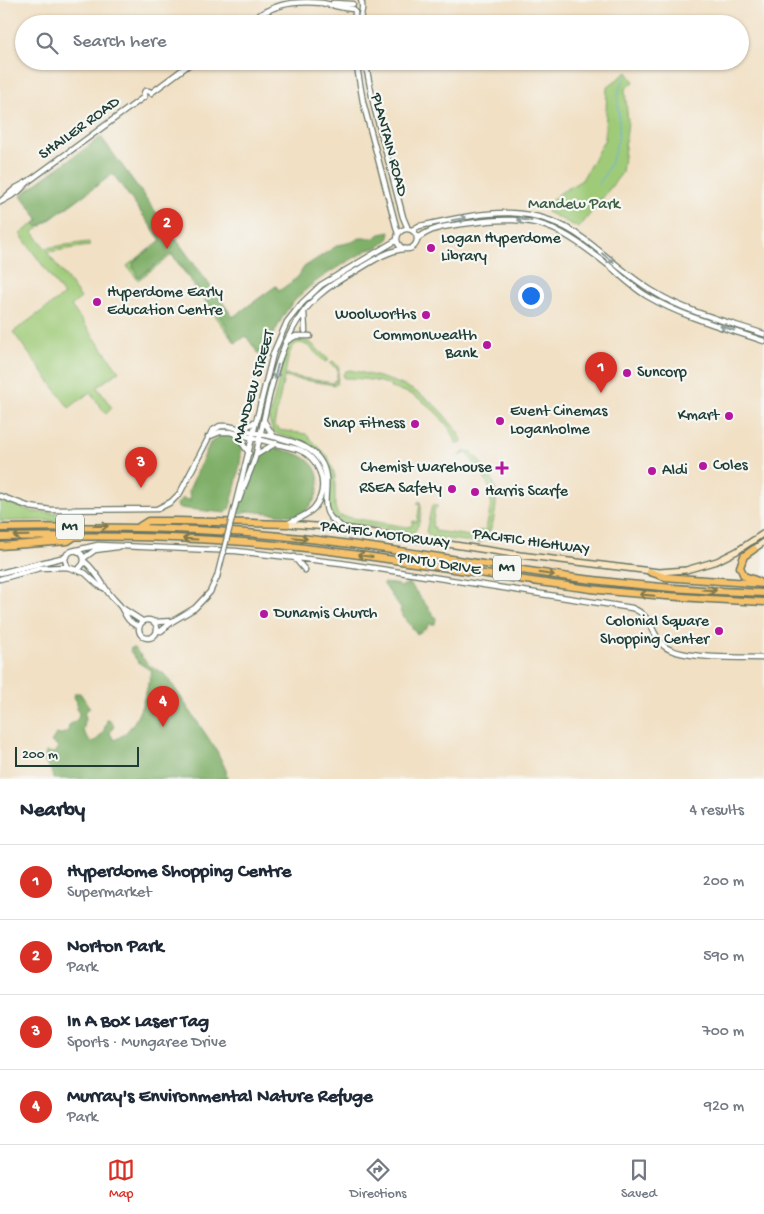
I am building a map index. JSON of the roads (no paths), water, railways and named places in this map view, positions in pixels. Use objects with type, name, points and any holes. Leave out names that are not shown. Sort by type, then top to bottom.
[{"type":"highway","points":[[139,527],[148,521],[287,524]]},
{"type":"highway","name":"PACIFIC MOTORWAY","points":[[0,528],[139,527],[208,530],[302,538],[612,582],[670,588],[764,593]]},
{"type":"highway","name":"PACIFIC MOTORWAY","points":[[0,536],[194,539],[260,544],[332,551],[619,592],[764,602]]},
{"type":"highway","points":[[0,546],[68,541],[78,536]]},
{"type":"highway","points":[[754,549],[743,558],[740,564],[741,570],[748,578],[764,583]]},
{"type":"highway","points":[[650,572],[665,577],[764,583]]},
{"type":"main road","name":"PACIFIC HIGHWAY","points":[[287,524],[343,528],[520,555],[650,572],[680,570],[708,564],[737,551],[764,533]]},
{"type":"main road","points":[[754,549],[764,542]]},
{"type":"street","points":[[259,15],[267,9],[293,0],[354,6],[362,11]]},
{"type":"street","points":[[354,6],[358,2],[362,2],[364,8],[361,15]]},
{"type":"street","name":"SHAILER ROAD","points":[[0,202],[15,189],[29,181],[144,97],[145,91],[148,90],[151,93],[182,70]]},
{"type":"street","name":"PLANTAIN ROAD","points":[[358,70],[363,102],[398,234]]},
{"type":"street","name":"PLANTAIN ROAD","points":[[367,70],[374,106],[403,217],[410,229]]},
{"type":"street","points":[[764,334],[671,301],[654,292],[572,231],[539,216],[513,212],[489,213],[419,226],[402,230],[398,234],[399,246],[404,249],[413,248],[417,239],[429,230],[492,220],[517,219],[545,225],[569,237],[647,296],[677,310],[764,341]]},
{"type":"street","points":[[410,229],[416,233],[417,239]]},
{"type":"street","name":"MANDEW STREET","points":[[156,631],[160,631],[173,621],[188,614],[201,603],[210,592],[217,577],[276,345],[283,330],[296,310],[325,283],[397,240]]},
{"type":"street","name":"MANDEW STREET","points":[[236,506],[256,456],[280,356],[285,342],[304,311],[332,284],[387,253],[404,249]]},
{"type":"street","points":[[304,311],[305,331]]},
{"type":"street","points":[[285,342],[298,336],[310,336]]},
{"type":"street","points":[[242,430],[257,420]]},
{"type":"street","points":[[264,421],[275,437]]},
{"type":"street","points":[[0,496],[30,506],[51,510],[157,509],[171,502],[180,493],[213,430],[220,426],[228,426],[299,449],[307,454],[316,464],[322,479],[322,491],[315,506],[305,516],[287,524]]},
{"type":"street","points":[[208,437],[223,432],[253,435]]},
{"type":"street","points":[[236,434],[249,453]]},
{"type":"street","points":[[260,437],[275,437],[303,445],[312,451],[319,459],[326,476],[327,510],[331,518],[343,528]]},
{"type":"street","points":[[256,456],[276,443]]},
{"type":"street","name":"PINTU DRIVE","points":[[77,550],[98,545],[228,551],[294,557],[632,608],[645,615],[660,642],[666,648],[677,653],[764,658]]},
{"type":"street","name":"PINTU DRIVE","points":[[84,560],[95,550],[118,547]]},
{"type":"street","points":[[0,573],[65,557],[69,552],[77,550],[82,553],[84,560],[122,608],[132,625],[139,626]]},
{"type":"street","points":[[65,557],[65,562],[68,566],[86,573],[98,585],[106,589]]},
{"type":"street","points":[[294,557],[305,570]]},
{"type":"street","points":[[78,569],[82,566],[84,560]]},
{"type":"street","points":[[0,579],[40,568],[68,566]]},
{"type":"street","points":[[122,608],[142,621],[150,620],[155,622],[156,631],[151,637],[146,638],[140,634],[139,626],[142,621]]},
{"type":"street","name":"MANDEW STREET","points":[[155,622],[173,621]]},
{"type":"waterway","points":[[597,186],[609,166],[617,144],[619,129],[618,95],[626,76]]},
{"type":"place","name":"Logan Hyperdome Library","points":[[431,248]]},
{"type":"place","name":"Norton Park","points":[[167,249]]},
{"type":"place","name":"Hyperdome Early Education Centre","points":[[97,302]]},
{"type":"place","name":"Woolworths","points":[[426,315]]},
{"type":"place","name":"Commonwealth Bank","points":[[487,345]]},
{"type":"place","name":"Suncorp","points":[[627,373]]},
{"type":"place","name":"Hyperdome Shopping Centre","points":[[601,393]]},
{"type":"place","name":"Kmart","points":[[729,416]]},
{"type":"place","name":"Event Cinemas Loganholme","points":[[500,421]]},
{"type":"place","name":"Snap Fitness","points":[[415,424]]},
{"type":"place","name":"Coles","points":[[703,466]]},
{"type":"place","name":"Chemist Warehouse","points":[[502,468]]},
{"type":"place","name":"Aldi","points":[[652,471]]},
{"type":"place","name":"In A Box Laser Tag","points":[[141,488]]},
{"type":"place","name":"RSEA Safety","points":[[452,489]]},
{"type":"place","name":"Harris Scarfe","points":[[475,492]]},
{"type":"place","name":"Dunamis Church","points":[[264,614]]},
{"type":"place","name":"Colonial Square Shopping Center","points":[[719,631]]},
{"type":"place","name":"Murray's Environmental Nature Refuge","points":[[163,727]]},
{"type":"park label","name":"Mandew Park","points":[[574,205]]}]
